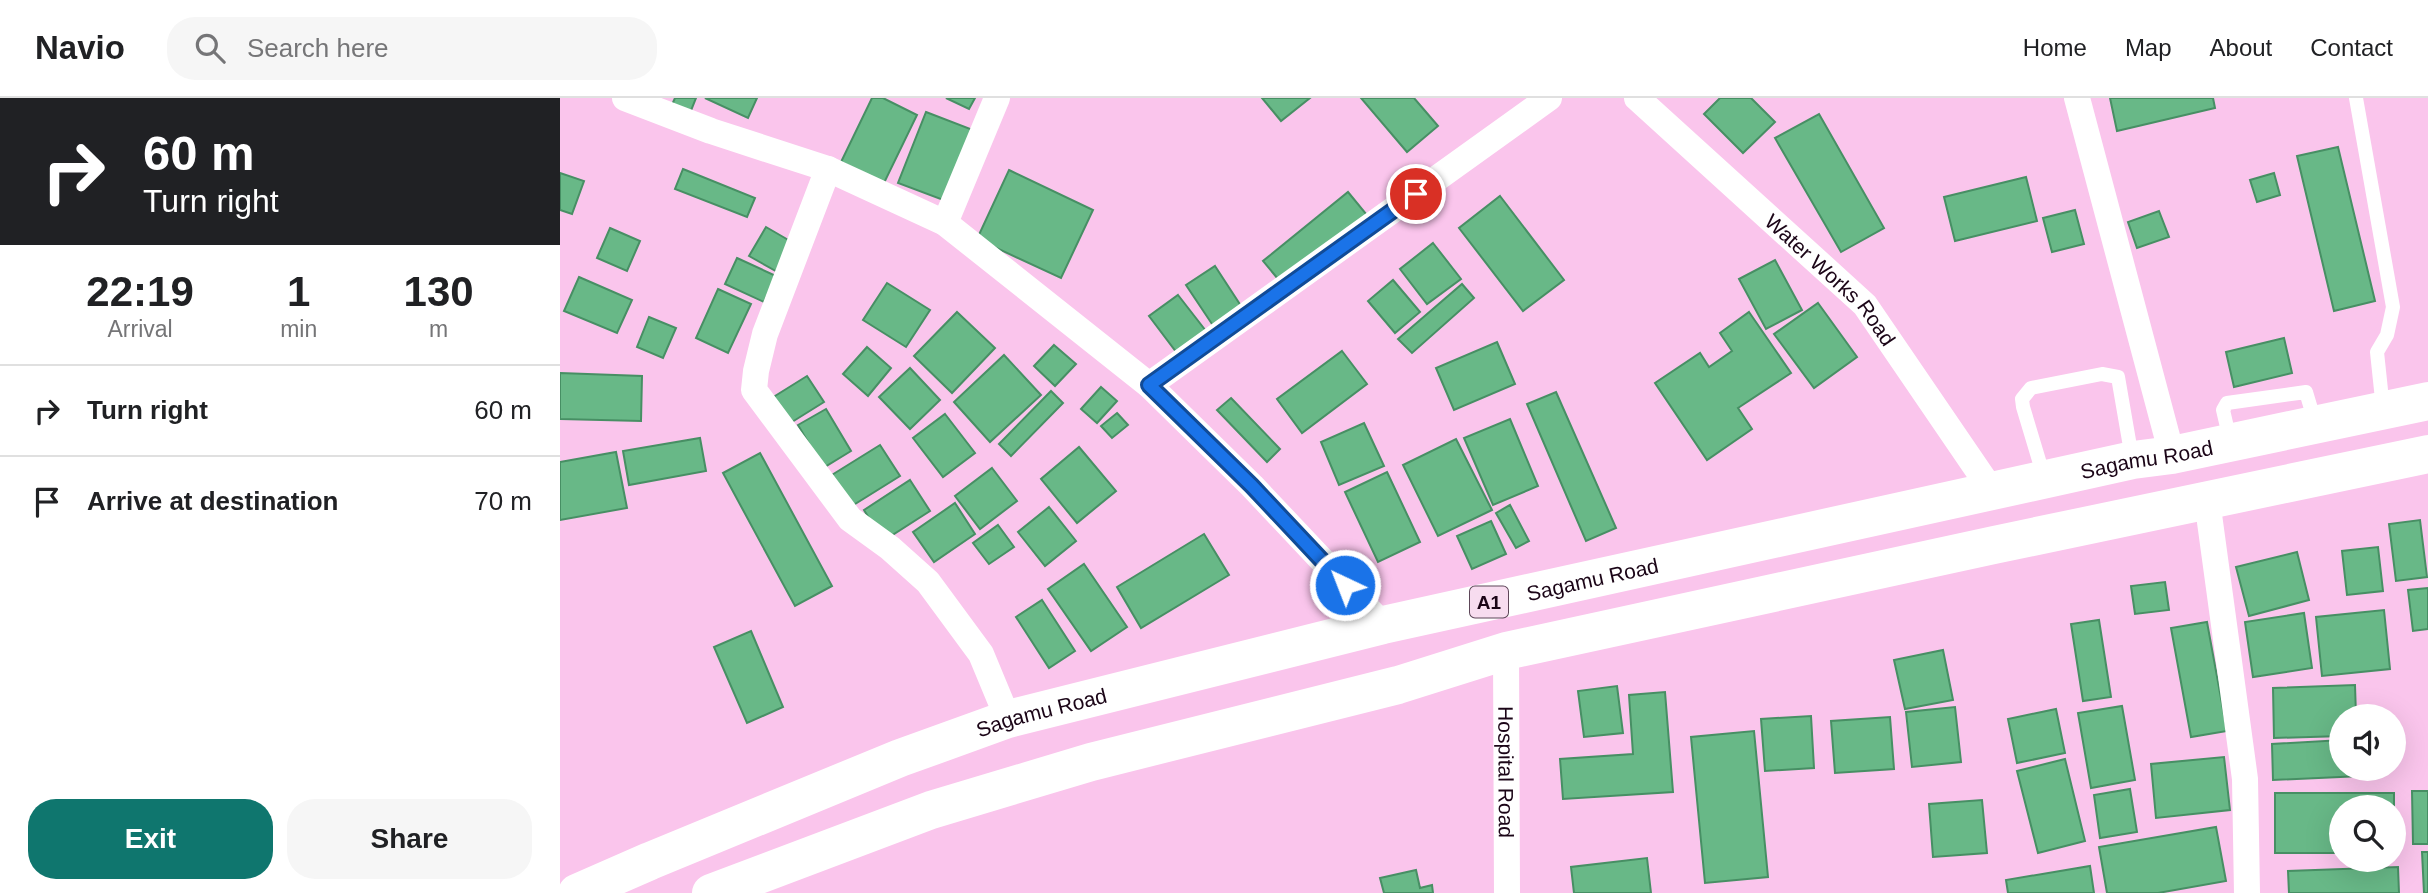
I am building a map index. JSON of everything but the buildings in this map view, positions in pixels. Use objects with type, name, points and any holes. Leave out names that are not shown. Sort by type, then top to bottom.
[{"type":"highway","name":"Sagamu Road","points":[[577,893],[662,855],[900,758],[1008,719],[1382,625],[2133,460],[2172,455],[2428,401]]},
{"type":"highway","points":[[711,893],[931,810],[1091,762],[1398,685],[1506,651],[2428,454]]},
{"type":"street","points":[[625,98],[711,131],[828,169],[945,223],[1149,385],[1252,486],[1382,625]]},
{"type":"street","points":[[945,223],[997,98]]},
{"type":"street","points":[[1149,385],[1549,98]]},
{"type":"street","name":"Water Works Road","points":[[1637,98],[1865,305],[1992,491]]},
{"type":"street","points":[[2077,98],[2172,455]]},
{"type":"street","points":[[828,169],[765,334],[754,390],[850,519],[890,548],[928,582],[981,654],[1008,719]]},
{"type":"street","points":[[2207,500],[2245,779],[2246,893]]},
{"type":"street","name":"Hospital Road","points":[[1506,651],[1507,893]]},
{"type":"lane","points":[[2356,98],[2393,307],[2391,322],[2377,352],[2383,410]]},
{"type":"lane","points":[[2045,479],[2023,407],[2022,399],[2031,388],[2102,374],[2118,377],[2133,460]]},
{"type":"route","points":[[1345,585],[1252,486],[1149,385],[1416,194]]}]
